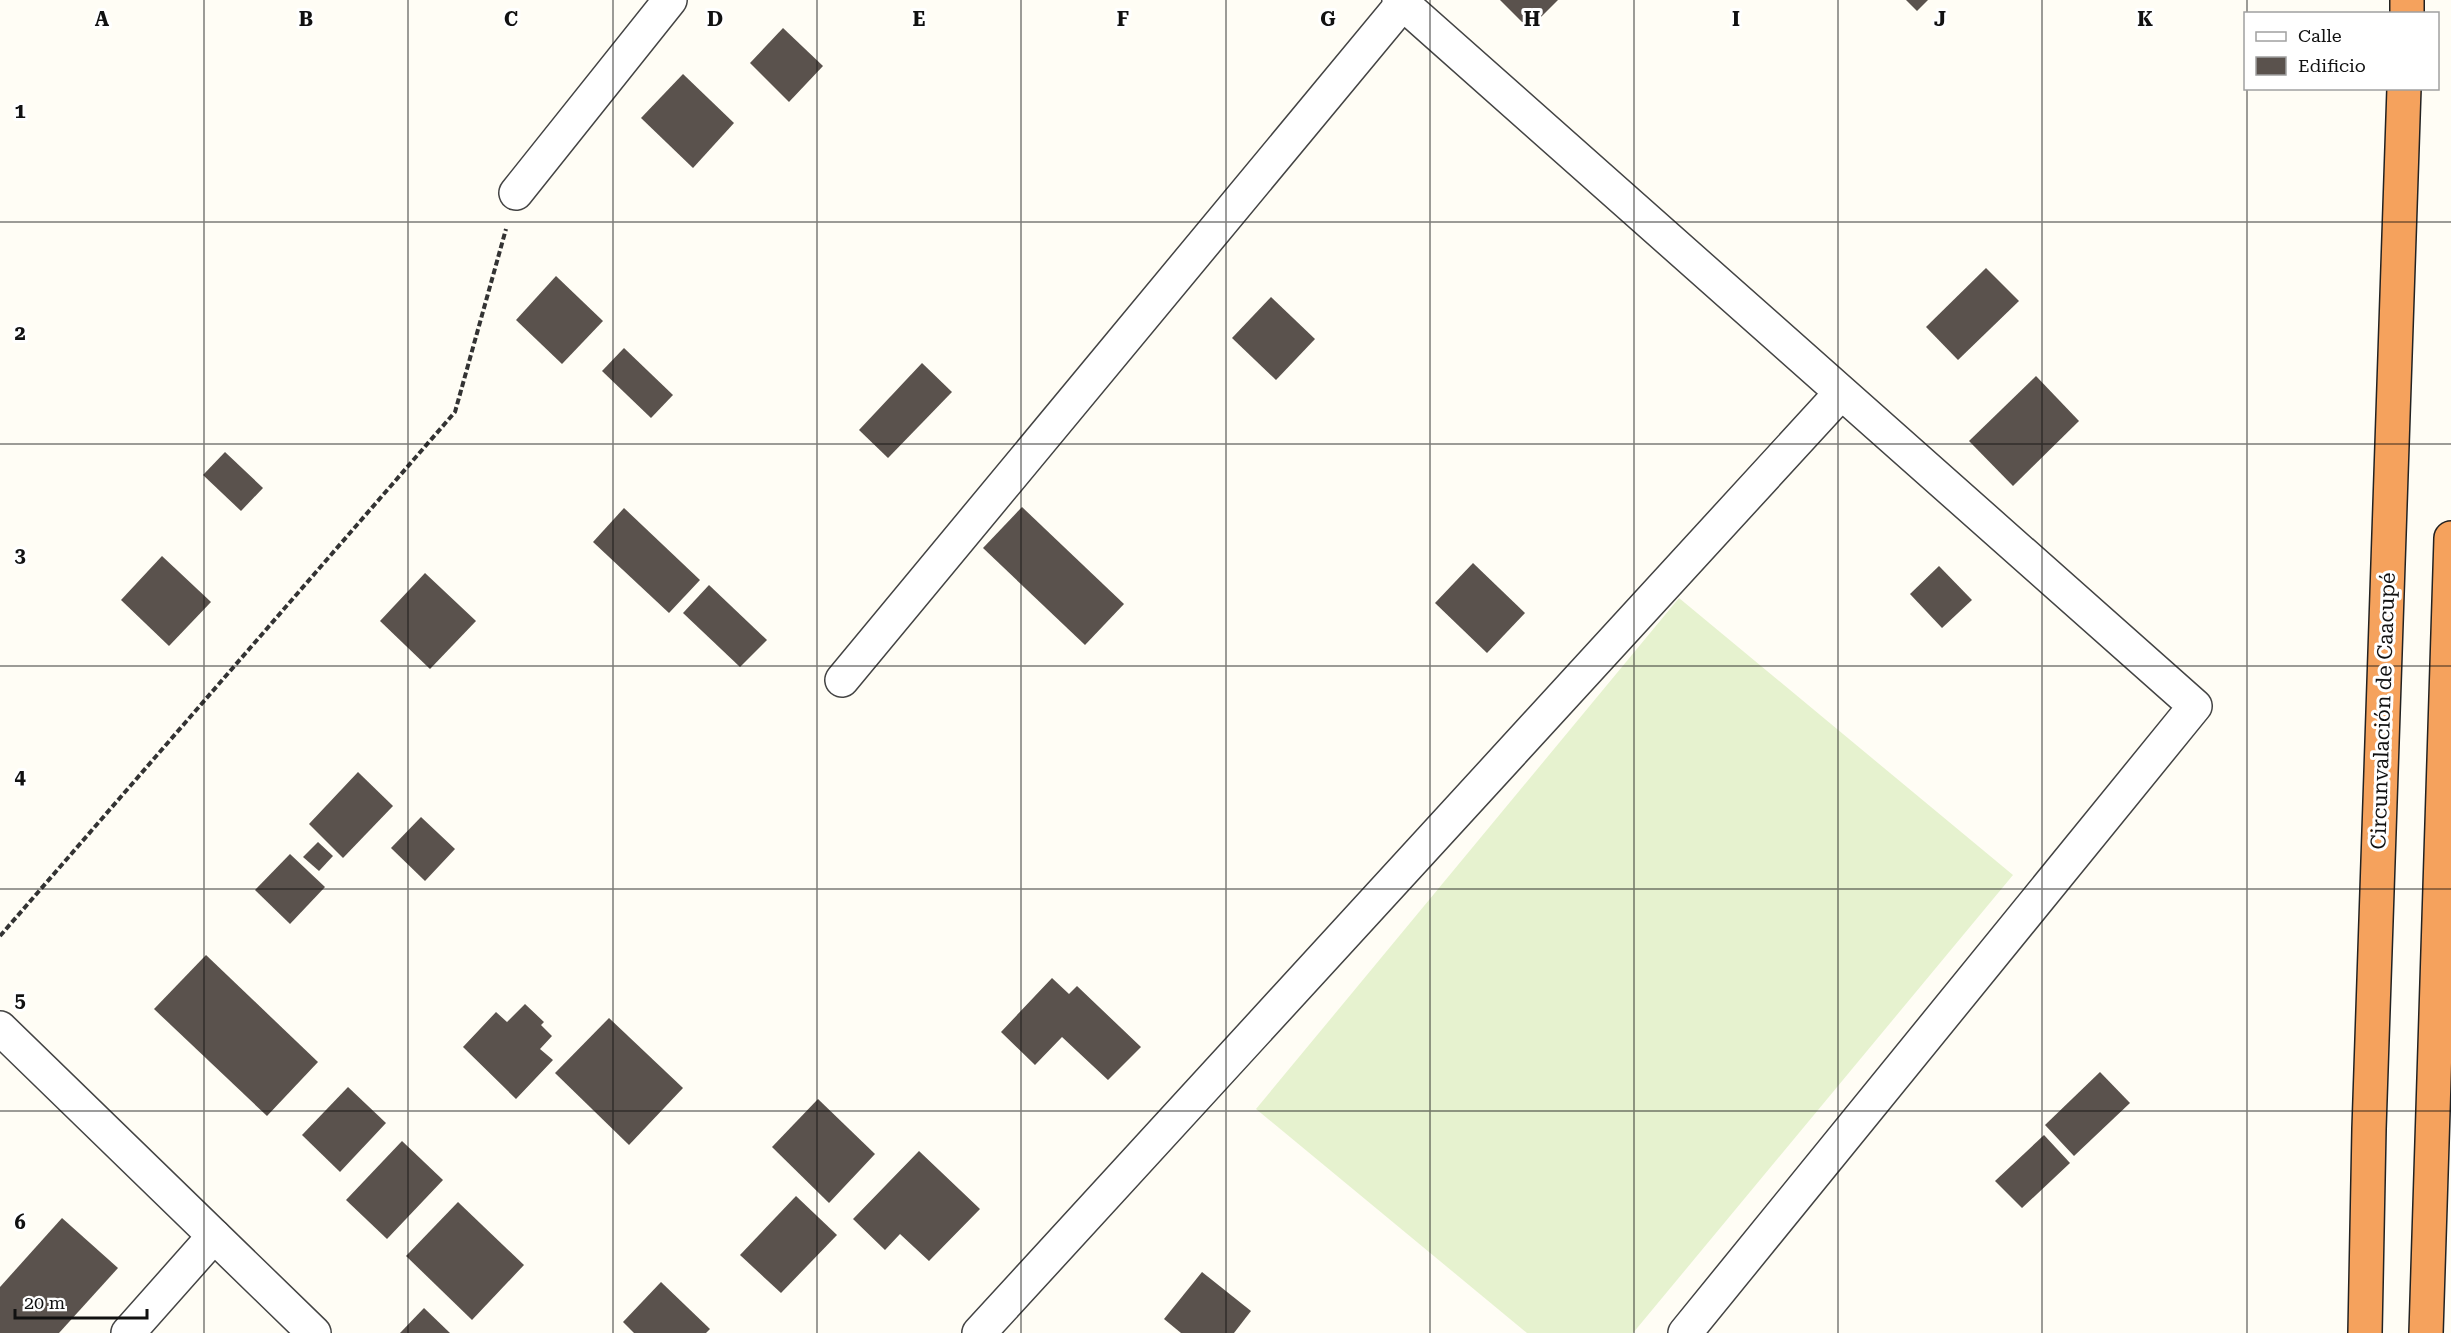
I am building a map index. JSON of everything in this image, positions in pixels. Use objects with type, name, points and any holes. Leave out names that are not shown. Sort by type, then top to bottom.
[{"type":"highway","name":"Circunvalación de Caacupé","points":[[2365,1333],[2369,1105],[2404,90]]},
{"type":"highway","points":[[2426,1333],[2451,538]]},
{"type":"street","points":[[516,193],[670,0]]},
{"type":"street","points":[[842,680],[1401,2],[2195,706],[1685,1333]]},
{"type":"street","points":[[979,1333],[1841,393]]},
{"type":"street","points":[[0,1028],[314,1333]]},
{"type":"street","points":[[128,1333],[214,1236]]},
{"type":"path","points":[[0,936],[455,412],[516,193]]},
{"type":"green space","points":[[1679,598],[2013,875],[1633,1333],[1527,1333],[1256,1109]]},
{"type":"building","points":[[1500,0],[1558,0],[1529,29]]},
{"type":"building","points":[[1906,0],[1928,0],[1917,11]]},
{"type":"building","points":[[783,28],[823,66],[789,102],[750,63]]},
{"type":"building","points":[[683,74],[734,123],[693,168],[641,118]]},
{"type":"building","points":[[1986,268],[2019,301],[1958,360],[1926,327]]},
{"type":"building","points":[[556,276],[603,321],[562,364],[516,320]]},
{"type":"building","points":[[1271,297],[1315,339],[1276,380],[1232,338]]},
{"type":"building","points":[[624,348],[673,395],[651,418],[602,371]]},
{"type":"building","points":[[922,363],[952,392],[888,458],[859,430]]},
{"type":"building","points":[[2036,376],[2079,421],[2013,486],[1969,441]]},
{"type":"building","points":[[225,452],[263,488],[241,511],[203,475]]},
{"type":"building","points":[[1022,507],[1124,604],[1085,645],[983,548]]},
{"type":"building","points":[[624,508],[700,580],[669,613],[593,542]]},
{"type":"building","points":[[162,556],[211,602],[169,646],[121,600]]},
{"type":"building","points":[[1473,563],[1525,613],[1487,653],[1435,603]]},
{"type":"building","points":[[1939,566],[1972,600],[1942,628],[1910,594]]},
{"type":"building","points":[[425,573],[476,621],[430,669],[380,621]]},
{"type":"building","points":[[709,585],[767,640],[740,667],[683,613]]},
{"type":"building","points":[[358,772],[393,806],[343,858],[309,824]]},
{"type":"building","points":[[421,817],[455,849],[425,881],[391,848]]},
{"type":"building","points":[[318,842],[333,856],[319,871],[303,857]]},
{"type":"building","points":[[290,854],[325,887],[290,924],[255,890]]},
{"type":"building","points":[[206,955],[318,1062],[267,1116],[154,1009]]},
{"type":"building","points":[[1052,978],[1069,994],[1077,986],[1141,1047],[1108,1080],[1062,1037],[1035,1065],[1001,1032]]},
{"type":"building","points":[[525,1004],[544,1022],[541,1025],[552,1036],[540,1049],[553,1060],[516,1099],[463,1047],[496,1012],[507,1022]]},
{"type":"building","points":[[609,1018],[683,1088],[629,1145],[555,1073]]},
{"type":"building","points":[[2100,1072],[2130,1103],[2074,1156],[2045,1125]]},
{"type":"building","points":[[348,1087],[386,1123],[340,1172],[302,1135]]},
{"type":"building","points":[[818,1099],[875,1154],[829,1203],[772,1147]]},
{"type":"building","points":[[2044,1135],[2070,1163],[2022,1208],[1995,1181]]},
{"type":"building","points":[[402,1141],[443,1180],[387,1239],[346,1200]]},
{"type":"building","points":[[919,1151],[980,1209],[929,1261],[900,1234],[885,1250],[853,1219]]},
{"type":"building","points":[[796,1196],[837,1235],[781,1293],[740,1255]]},
{"type":"building","points":[[458,1202],[524,1265],[472,1320],[406,1256]]},
{"type":"building","points":[[62,1218],[118,1268],[59,1333],[0,1333],[0,1287]]},
{"type":"building","points":[[1202,1272],[1251,1311],[1234,1333],[1181,1333],[1164,1319]]},
{"type":"building","points":[[661,1282],[710,1329],[706,1333],[634,1333],[623,1322]]},
{"type":"building","points":[[424,1308],[450,1333],[400,1333]]}]
